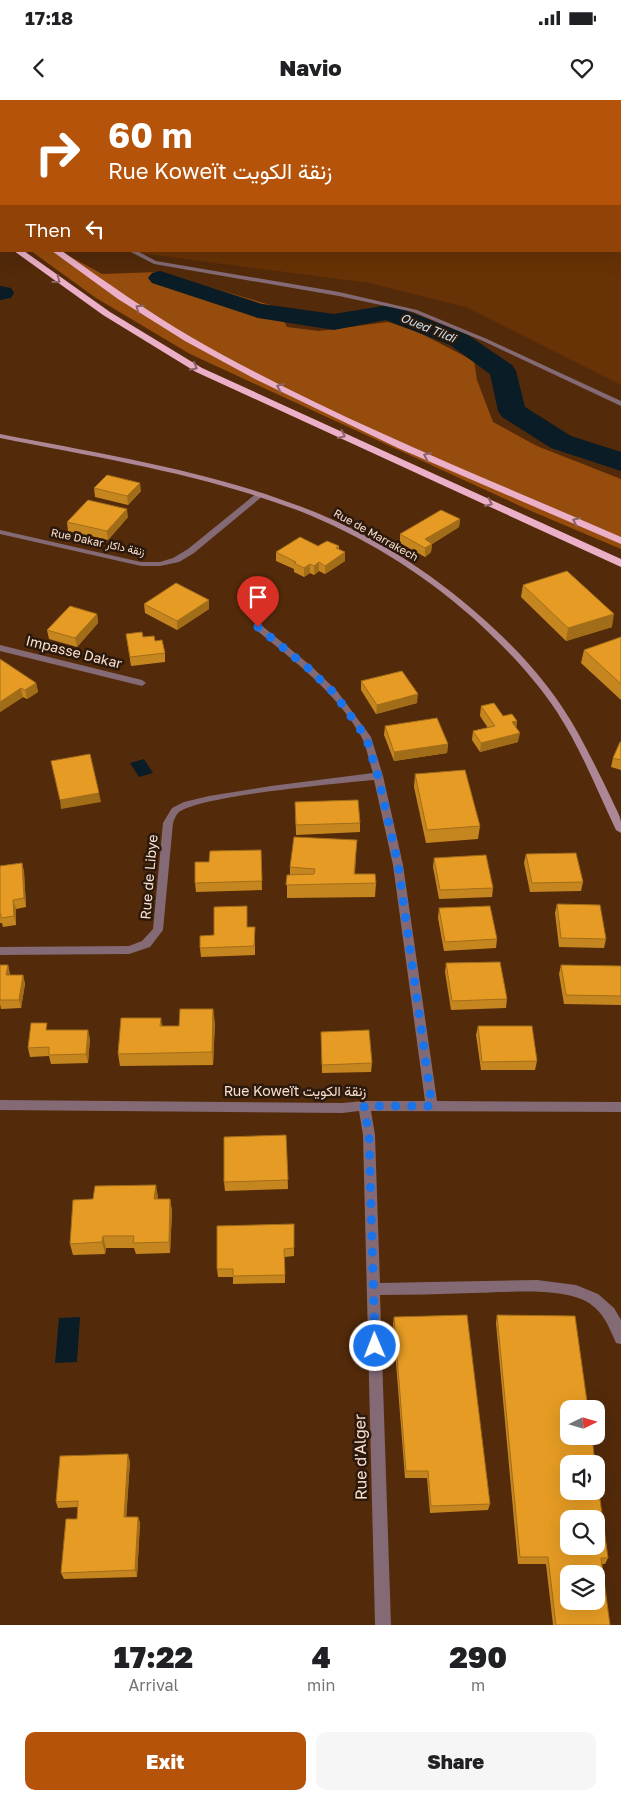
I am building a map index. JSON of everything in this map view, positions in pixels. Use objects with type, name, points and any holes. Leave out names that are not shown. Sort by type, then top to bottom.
[{"type":"highway","points":[[19,252],[82,298],[145,339],[199,370],[621,563]]},
{"type":"highway","points":[[57,252],[166,326],[248,373],[420,454],[621,541]]},
{"type":"street","points":[[134,252],[154,262],[339,294],[415,311],[485,340],[621,404]]},
{"type":"street","name":"Rue de Marrakech","points":[[0,436],[167,470],[260,495],[310,513],[353,533],[395,556],[439,585],[475,614],[515,652],[551,697],[573,732],[621,830]]},
{"type":"street","name":"Rue Dakar زنقة داكار","points":[[0,532],[141,564],[160,564],[176,560],[191,551],[260,495]]},
{"type":"street","points":[[258,627],[308,668],[334,693],[366,737],[378,776],[398,864],[432,1106]]},
{"type":"street","name":"Impasse Dakar","points":[[0,648],[142,683]]},
{"type":"street","name":"Rue de Libye","points":[[0,951],[129,950],[146,944],[158,930],[168,823],[176,809],[192,802],[378,776]]},
{"type":"street","name":"Rue Koweït زنقة الكويت","points":[[0,1105],[342,1108],[364,1106],[621,1107]]},
{"type":"street","name":"Rue d'Alger","points":[[364,1106],[369,1135],[383,1625]]},
{"type":"street","points":[[374,1289],[519,1287],[569,1290],[587,1295],[604,1307],[619,1329],[621,1338]]},
{"type":"shaded area","points":[[32,252],[62,252],[102,274],[158,272],[277,307],[287,327],[319,331],[388,322],[418,332],[474,361],[477,380],[493,422],[537,446],[621,479],[621,549],[531,511],[190,354],[96,298]]},
{"type":"shaded area","points":[[132,252],[621,252],[621,385],[466,307],[370,283]]},
{"type":"water","points":[[144,759],[153,773],[139,777],[130,763]]},
{"type":"water","points":[[80,1317],[77,1362],[55,1363],[59,1318]]},
{"type":"building","points":[[107,475],[140,483],[127,496],[94,488]]},
{"type":"building","points":[[88,500],[127,509],[107,531],[67,522]]},
{"type":"building","points":[[441,510],[460,519],[425,539],[432,544],[425,548],[400,534]]},
{"type":"building","points":[[300,537],[318,546],[327,541],[339,546],[336,548],[345,552],[325,566],[319,562],[314,566],[310,564],[304,568],[276,552]]},
{"type":"building","points":[[567,571],[614,614],[568,628],[523,585]]},
{"type":"building","points":[[176,583],[209,600],[177,621],[144,604]]},
{"type":"building","points":[[70,606],[97,614],[75,638],[47,630]]},
{"type":"building","points":[[142,632],[143,637],[154,636],[155,641],[162,640],[165,653],[130,657],[126,634]]},
{"type":"building","points":[[621,637],[621,684],[584,650]]},
{"type":"building","points":[[0,659],[36,683],[25,690],[21,688],[0,702]]},
{"type":"building","points":[[402,671],[418,694],[377,705],[361,681]]},
{"type":"building","points":[[494,703],[503,716],[512,714],[517,721],[512,722],[520,733],[481,743],[473,731],[495,726],[481,706]]},
{"type":"building","points":[[437,718],[448,744],[394,752],[385,726]]},
{"type":"building","points":[[621,742],[621,760],[613,758]]},
{"type":"building","points":[[90,754],[99,793],[60,800],[51,761]]},
{"type":"building","points":[[465,770],[480,826],[427,830],[415,774]]},
{"type":"building","points":[[358,800],[360,823],[296,825],[295,802]]},
{"type":"building","points":[[294,837],[357,840],[354,874],[375,874],[376,883],[286,885],[287,875],[314,874],[315,869],[290,867]]},
{"type":"building","points":[[261,850],[262,881],[195,883],[195,862],[209,862],[210,851]]},
{"type":"building","points":[[576,853],[583,882],[532,883],[526,854]]},
{"type":"building","points":[[486,855],[493,888],[440,890],[434,858]]},
{"type":"building","points":[[22,863],[24,898],[13,900],[14,916],[1,918],[0,866]]},
{"type":"building","points":[[557,904],[600,905],[606,939],[561,938]]},
{"type":"building","points":[[247,906],[247,927],[255,927],[254,946],[200,948],[200,936],[214,935],[214,907]]},
{"type":"building","points":[[490,906],[497,939],[445,942],[439,908]]},
{"type":"building","points":[[500,962],[507,999],[452,1001],[446,963]]},
{"type":"building","points":[[0,965],[8,965],[6,975],[23,975],[19,1000],[0,1000]]},
{"type":"building","points":[[561,965],[621,966],[621,996],[566,995]]},
{"type":"building","points":[[180,1009],[213,1009],[212,1052],[118,1054],[121,1018],[161,1018],[160,1026],[179,1026]]},
{"type":"building","points":[[31,1023],[47,1023],[46,1030],[88,1030],[86,1054],[49,1055],[49,1047],[28,1048]]},
{"type":"building","points":[[478,1026],[532,1026],[537,1061],[482,1062]]},
{"type":"building","points":[[369,1030],[372,1063],[322,1065],[321,1032]]},
{"type":"building","points":[[286,1135],[288,1180],[224,1182],[224,1137]]},
{"type":"building","points":[[156,1185],[154,1199],[170,1199],[169,1242],[133,1243],[134,1236],[103,1236],[102,1242],[70,1244],[73,1200],[93,1199],[95,1186]]},
{"type":"building","points":[[294,1224],[294,1248],[284,1249],[285,1275],[233,1276],[233,1269],[217,1269],[217,1226]]},
{"type":"building","points":[[467,1315],[490,1504],[431,1506],[428,1471],[406,1471],[394,1317]]},
{"type":"building","points":[[497,1315],[575,1316],[587,1400],[560,1400],[560,1445],[593,1445],[594,1455],[560,1455],[560,1500],[600,1500],[601,1510],[560,1510],[560,1555],[605,1555],[605,1536],[608,1558],[601,1558],[602,1565],[560,1565],[560,1610],[605,1610],[605,1588],[610,1625],[556,1625],[548,1557],[520,1557]]},
{"type":"building","points":[[128,1454],[124,1517],[138,1517],[135,1570],[61,1573],[66,1519],[77,1519],[78,1501],[56,1502],[60,1456]]},
{"type":"waterway","name":"Oued Tildi","points":[[160,278],[258,311],[334,322],[388,312],[459,340],[503,371],[512,411],[561,442],[621,462]]},
{"type":"route","points":[[258,627],[308,668],[334,693],[366,737],[378,776],[398,864],[412,951],[428,1089],[432,1106],[364,1106],[369,1135],[375,1346]]}]
